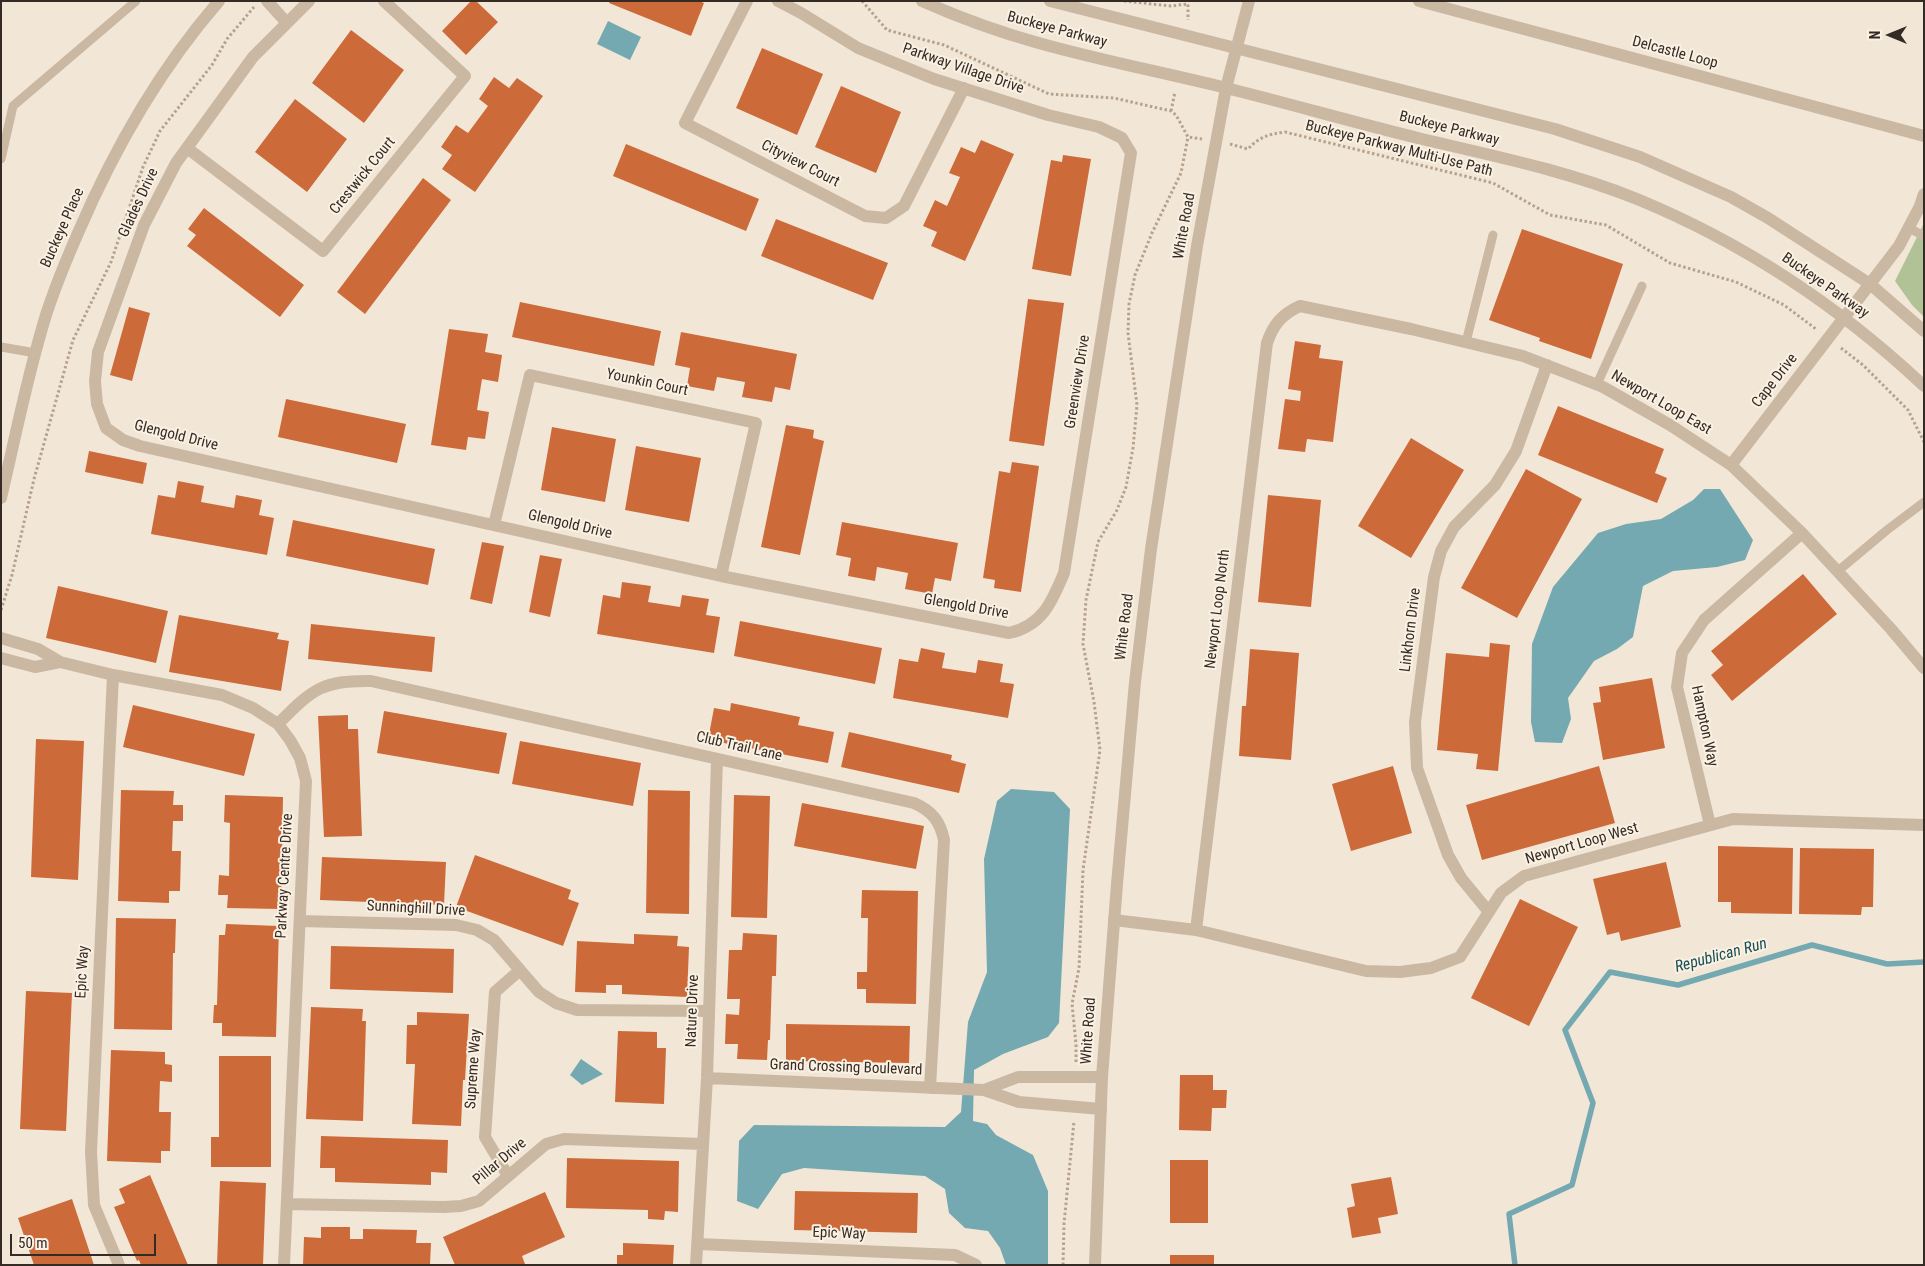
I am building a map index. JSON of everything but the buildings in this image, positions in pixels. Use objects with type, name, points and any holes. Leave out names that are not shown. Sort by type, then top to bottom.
[{"type":"street","name":"Buckeye Place","points":[[1,498],[36,353],[59,277],[109,164],[172,59],[219,1]]},
{"type":"street","points":[[267,1],[288,23]]},
{"type":"street","name":"Glades Drive","points":[[106,428],[97,404],[95,381],[98,352],[144,225],[176,163],[253,57],[309,1]]},
{"type":"street","name":"Crestwick Court","points":[[187,148],[323,251],[465,76],[384,1]]},
{"type":"street","name":"Cityview Court","points":[[747,1],[685,123],[865,216],[886,218],[904,206],[964,88]]},
{"type":"street","name":"Parkway Village Drive","points":[[778,1],[804,7],[858,48],[934,79],[1048,115],[1099,127],[1122,138]]},
{"type":"street","name":"Buckeye Parkway","points":[[922,1],[975,23],[1034,42],[1226,88],[1542,168],[1626,195],[1720,238],[1780,273],[1845,317],[1886,350],[1924,386]]},
{"type":"street","name":"Buckeye Parkway","points":[[1050,1],[1555,129],[1640,157],[1730,197],[1768,218],[1870,284],[1924,331]]},
{"type":"street","name":"White Road","points":[[1095,1265],[1102,1077],[1114,920],[1136,682],[1151,549],[1197,246],[1226,88],[1249,1]]},
{"type":"street","name":"Delcastle Loop","points":[[1418,1],[1924,136]]},
{"type":"street","name":"Greenview Drive","points":[[1031,624],[1051,605],[1064,574],[1131,153],[1122,138]]},
{"type":"street","name":"Cape Drive","points":[[1730,465],[1898,246],[1909,228],[1924,194]]},
{"type":"street","name":"Newport Loop East","points":[[1300,306],[1523,356],[1597,384],[1670,424],[1730,465],[1802,533],[1891,629],[1924,668]]},
{"type":"street","name":"Newport Loop North","points":[[1196,930],[1267,344],[1271,330],[1282,317],[1300,306]]},
{"type":"street","name":"Linkhorn Drive","points":[[1489,912],[1461,878],[1448,855],[1417,768],[1415,722],[1434,576],[1441,551],[1454,527],[1494,485],[1516,451],[1547,365]]},
{"type":"street","name":"Younkin Court","points":[[494,525],[530,375],[756,423],[721,576]]},
{"type":"street","name":"Glengold Drive","points":[[106,428],[123,440],[140,446],[721,576],[1009,633],[1022,630],[1031,624]]},
{"type":"street","name":"Hampton Way","points":[[1710,825],[1677,687],[1682,653],[1704,620],[1802,533]]},
{"type":"street","name":"Parkway Centre Drive","points":[[1,638],[38,649],[60,662],[113,675],[222,695],[253,708],[278,724],[300,758],[306,781],[284,1265]]},
{"type":"street","name":"Parkway Centre Drive","points":[[1,658],[35,666],[60,662]]},
{"type":"street","name":"Epic Way","points":[[113,675],[92,1152],[94,1205],[120,1265]]},
{"type":"street","name":"Club Trail Lane","points":[[278,724],[307,695],[321,687],[338,683],[372,681],[914,802],[925,807],[935,816],[941,827],[944,840],[930,1088]]},
{"type":"street","name":"Nature Drive","points":[[696,1265],[707,1078],[718,759]]},
{"type":"street","name":"Newport Loop West","points":[[1114,920],[1196,930],[1366,971],[1400,972],[1431,968],[1460,957],[1501,893],[1524,876],[1733,819],[1924,825]]},
{"type":"street","name":"Sunninghill Drive","points":[[300,921],[456,925],[477,930],[494,940],[539,992],[556,1003],[576,1010],[709,1011]]},
{"type":"street","name":"Supreme Way","points":[[508,1176],[485,1137],[495,992],[520,970]]},
{"type":"street","name":"Grand Crossing Boulevard","points":[[984,1090],[1018,1077],[1102,1077]]},
{"type":"street","name":"Grand Crossing Boulevard","points":[[707,1078],[984,1090],[1019,1102],[1101,1108]]},
{"type":"street","name":"Pillar Drive","points":[[287,1204],[461,1206],[479,1201],[546,1144],[564,1139],[703,1144]]},
{"type":"street","name":"Epic Way","points":[[698,1244],[956,1255],[976,1265]]},
{"type":"lane","points":[[1,159],[4,133],[13,106],[136,1]]},
{"type":"lane","points":[[1909,228],[1924,236]]},
{"type":"lane","points":[[1466,342],[1493,235]]},
{"type":"lane","points":[[1597,384],[1642,286]]},
{"type":"lane","points":[[1,347],[36,353]]},
{"type":"lane","points":[[1838,571],[1924,502]]},
{"type":"path","points":[[862,1],[887,30],[944,45],[1048,94],[1114,98],[1171,111],[1176,115],[1188,137],[1181,173],[1152,233],[1136,275],[1129,304],[1128,333],[1137,405],[1133,448],[1126,487],[1117,510],[1098,542],[1086,600],[1083,644],[1094,702],[1100,750],[1083,870],[1079,968],[1072,1004],[1076,1044],[1075,1077]]},
{"type":"path","name":"Buckeye Parkway Multi-Use Path","points":[[1188,137],[1217,141],[1248,149],[1256,140],[1262,137],[1285,132],[1493,183],[1550,215],[1606,225],[1670,263],[1736,282],[1784,305],[1863,365],[1908,410],[1924,442]]},
{"type":"path","points":[[1063,1265],[1064,1224],[1074,1107]]},
{"type":"green space","points":[[1924,223],[1924,317],[1912,305],[1895,281]]},
{"type":"water","points":[[608,21],[641,37],[630,60],[597,44]]},
{"type":"water","points":[[1704,489],[1720,489],[1753,540],[1745,560],[1717,567],[1673,571],[1643,586],[1633,637],[1617,649],[1594,661],[1568,698],[1571,719],[1562,743],[1535,742],[1531,722],[1532,644],[1553,587],[1598,533],[1626,524],[1661,519],[1693,500]]},
{"type":"water","points":[[1011,789],[1054,792],[1070,809],[1059,1023],[1048,1037],[1003,1054],[974,1070],[973,1121],[987,1124],[996,1135],[1033,1155],[1048,1191],[1048,1265],[1006,1265],[1000,1248],[988,1231],[965,1228],[949,1213],[945,1189],[925,1176],[804,1168],[782,1174],[758,1209],[737,1201],[739,1141],[754,1125],[945,1127],[961,1112],[968,1022],[987,972],[984,859],[997,801]]},
{"type":"water","points":[[581,1059],[603,1074],[582,1085],[570,1075]]},
{"type":"waterway","name":"Republican Run","points":[[1515,1265],[1509,1214],[1572,1185],[1593,1103],[1565,1030],[1610,972],[1678,985],[1812,945],[1887,964],[1924,962]]}]
